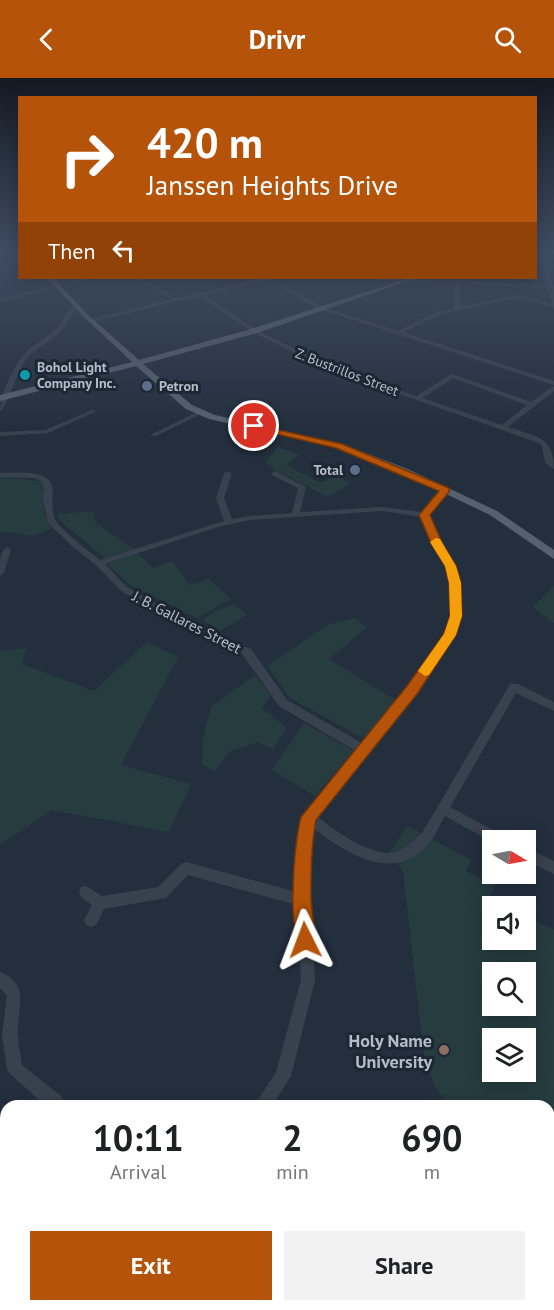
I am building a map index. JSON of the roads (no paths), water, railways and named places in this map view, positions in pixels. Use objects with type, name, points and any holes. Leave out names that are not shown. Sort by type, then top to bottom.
[{"type":"main road","points":[[82,311],[166,389],[189,407],[201,412],[339,446],[446,490],[512,525],[554,555]]},
{"type":"main road","points":[[4,398],[254,331],[313,311]]},
{"type":"street","points":[[0,409],[11,381],[25,357],[56,332],[69,311]]},
{"type":"street","points":[[91,320],[125,311]]},
{"type":"street","name":"Z. Bustrillos Street","points":[[226,311],[254,331],[330,369],[542,441],[546,446],[549,463],[554,467]]},
{"type":"street","points":[[329,311],[554,383]]},
{"type":"street","points":[[397,333],[427,317],[448,311]]},
{"type":"street","points":[[417,398],[452,376],[533,405]]},
{"type":"street","points":[[502,428],[554,388]]},
{"type":"street","points":[[0,434],[46,432],[94,411]]},
{"type":"street","points":[[154,435],[201,412]]},
{"type":"street","points":[[228,473],[220,498],[229,522]]},
{"type":"street","points":[[275,473],[302,487],[296,514]]},
{"type":"street","name":"J. B. Gallares Street","points":[[0,475],[35,476],[44,479],[48,485],[47,499],[51,521],[99,563],[124,589],[211,638],[247,652],[283,703],[364,750]]},
{"type":"street","points":[[424,515],[446,490]]},
{"type":"street","points":[[99,563],[229,522],[296,514],[382,509],[424,515]]},
{"type":"street","points":[[266,1100],[284,1076],[308,980],[303,900],[304,838],[309,817],[412,690],[450,635],[456,616],[455,583],[451,566],[437,545],[424,515]]},
{"type":"street","points":[[0,573],[6,550]]},
{"type":"street","points":[[309,817],[321,829],[368,856],[386,860],[402,856],[414,850],[426,837],[514,687],[554,707]]},
{"type":"street","points":[[442,809],[482,830]]},
{"type":"street","points":[[536,859],[554,868]]},
{"type":"street","points":[[86,892],[100,903],[161,893],[186,868],[303,900]]},
{"type":"street","points":[[91,921],[100,903]]},
{"type":"street","points":[[0,979],[12,988],[14,996],[5,1033],[15,1069],[52,1100]]},
{"type":"place","name":"Bohol Light Company Inc.","points":[[25,375]]},
{"type":"place","name":"Petron","points":[[147,386]]},
{"type":"place","name":"Total","points":[[355,470]]},
{"type":"place","name":"Holy Name University","points":[[444,1050]]}]
